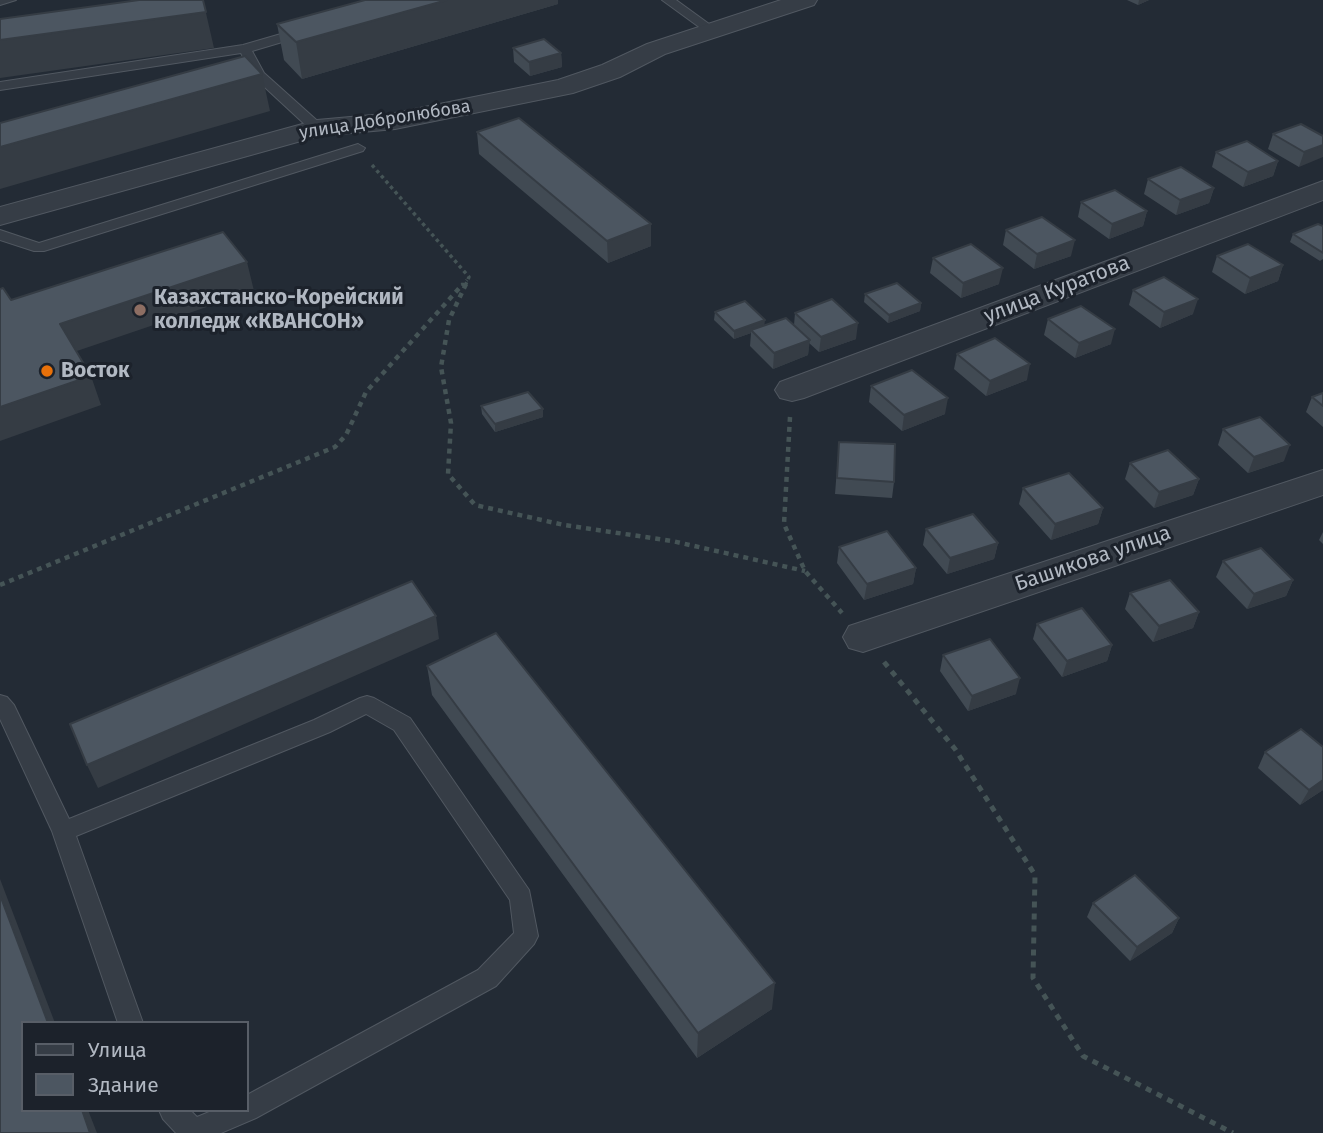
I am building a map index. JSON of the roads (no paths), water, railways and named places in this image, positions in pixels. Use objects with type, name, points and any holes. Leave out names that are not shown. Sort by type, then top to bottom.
[{"type":"street","name":"улица Добролюбова","points":[[0,216],[317,128],[395,121],[564,88],[710,29],[805,0]]},
{"type":"street","name":"улица Куратова","points":[[792,390],[1323,190]]},
{"type":"street","name":"Башикова улица","points":[[863,637],[1323,482]]},
{"type":"lane","points":[[0,1],[10,0]]},
{"type":"lane","points":[[668,0],[710,29]]},
{"type":"lane","points":[[0,86],[244,49],[324,26]]},
{"type":"lane","points":[[244,49],[259,75],[317,128]]},
{"type":"lane","points":[[220,86],[259,75]]},
{"type":"lane","points":[[0,235],[39,248],[358,148]]},
{"type":"lane","points":[[0,703],[7,711],[63,831],[130,1021]]},
{"type":"lane","points":[[63,831],[322,726],[367,704],[402,724],[521,897],[526,936],[487,978],[248,1109]]},
{"type":"lane","points":[[174,1112],[193,1132],[241,1112]]},
{"type":"place","name":"Казахстанско-Корейский колледж «КВАНСОН»","points":[[140,310]]},
{"type":"place","name":"Восток","points":[[47,371]]}]
